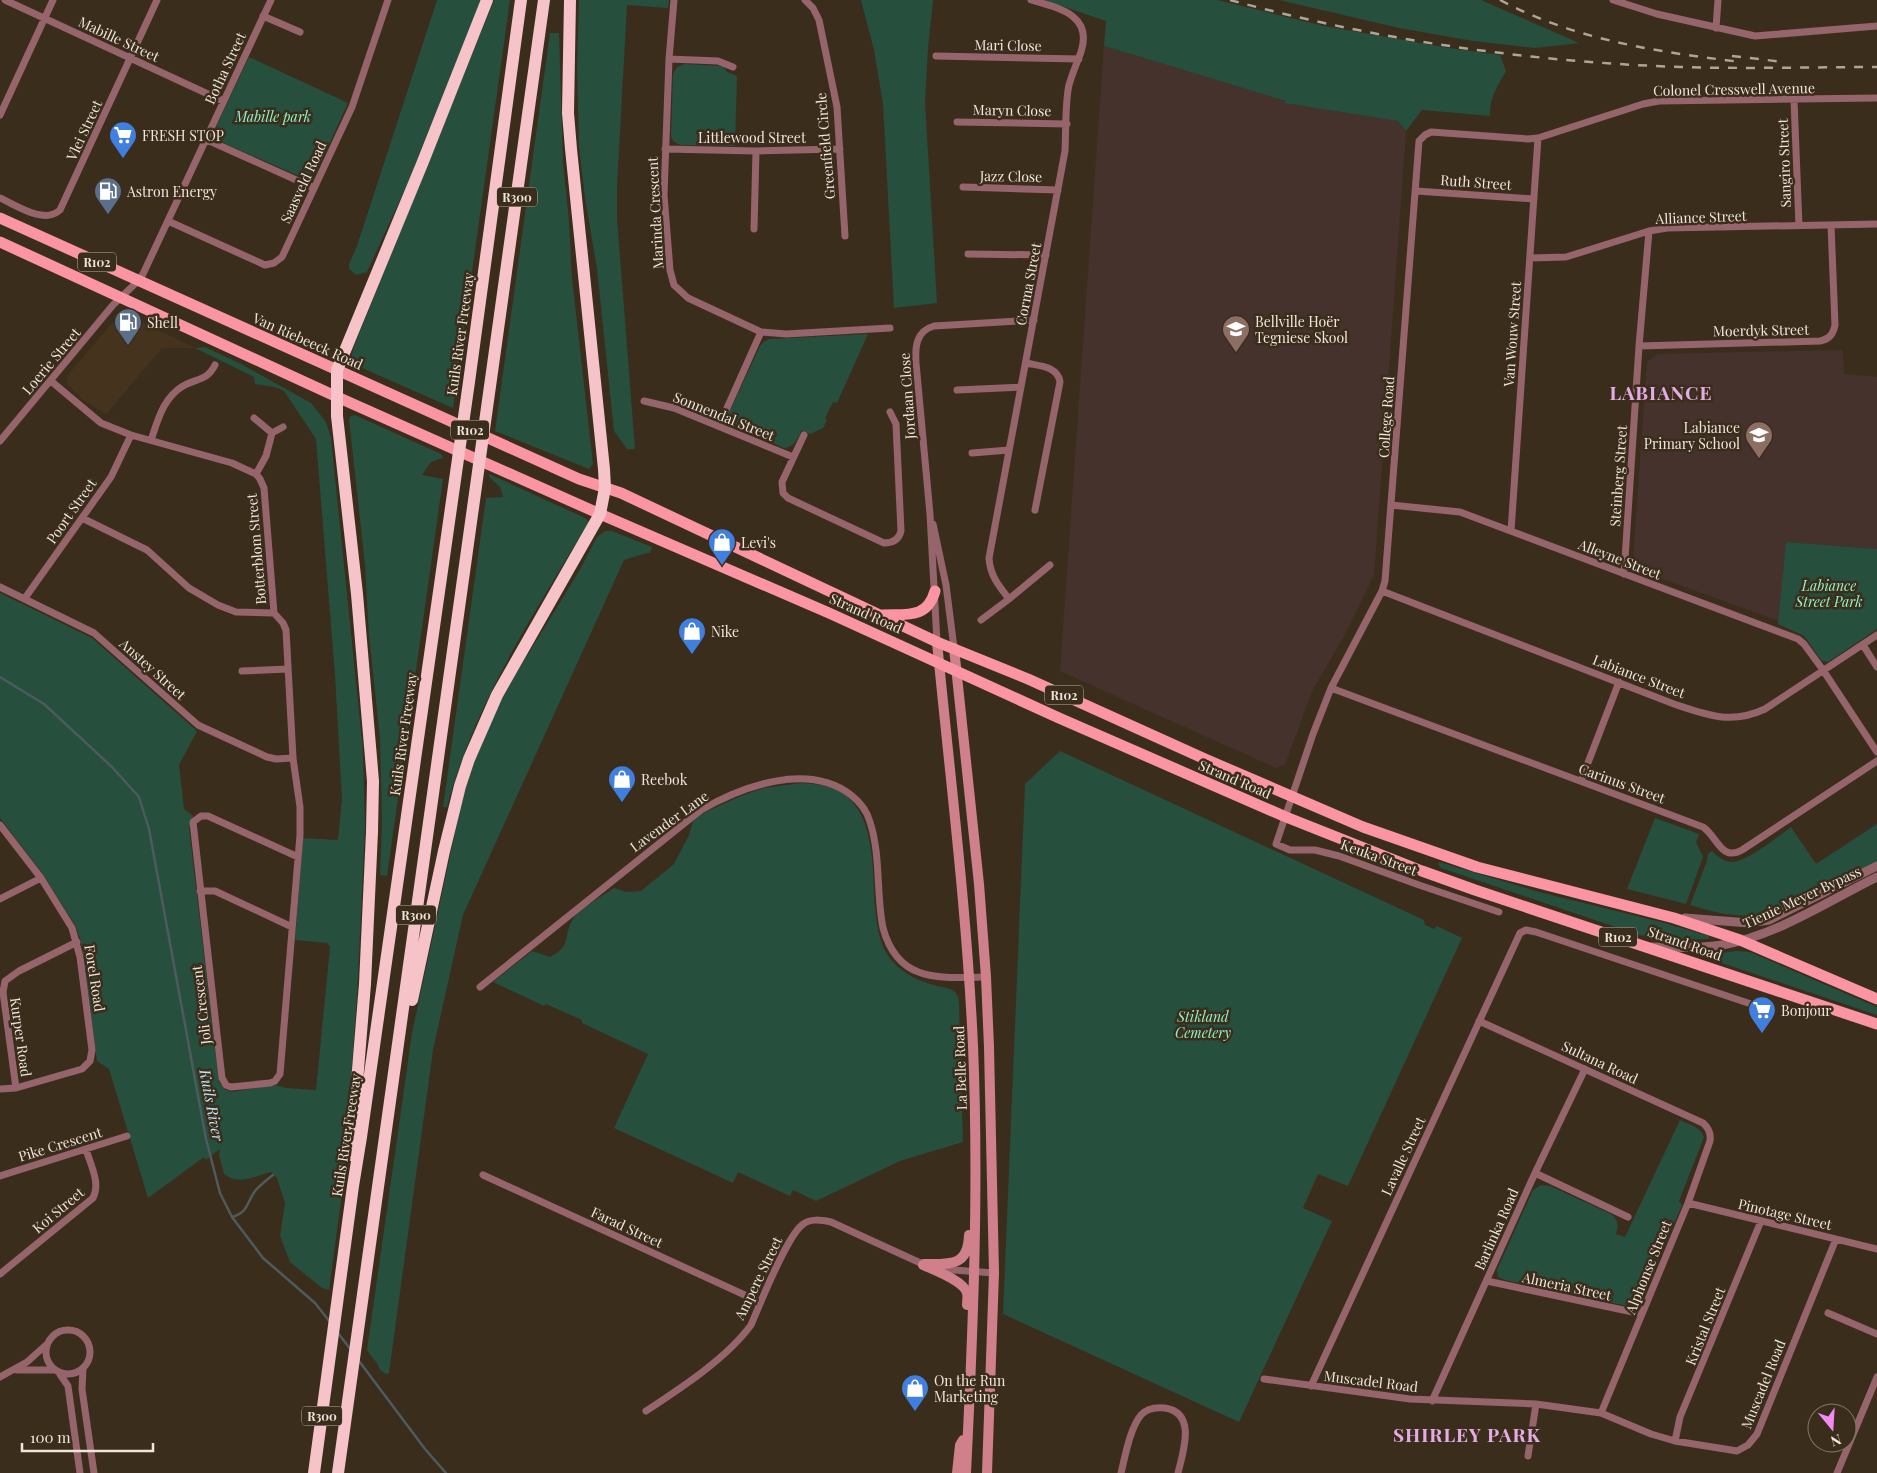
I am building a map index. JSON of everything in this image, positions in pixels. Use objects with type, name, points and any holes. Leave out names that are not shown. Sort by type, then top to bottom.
[{"type":"highway","points":[[353,1186],[351,1156],[365,984],[373,781],[358,603],[335,396],[336,370],[488,0]]},
{"type":"highway","name":"Kuils River Freeway","points":[[314,1473],[353,1186],[362,1137],[469,382],[521,0]]},
{"type":"highway","name":"R300","points":[[338,1473],[544,0]]},
{"type":"highway","points":[[399,1040],[409,1011],[446,842],[469,758],[481,728],[501,688],[600,514],[605,488],[568,113],[570,0]]},
{"type":"main road","name":"Van Riebeeck Road","points":[[0,218],[579,479],[605,488]]},
{"type":"main road","name":"R102","points":[[0,242],[335,396],[600,514]]},
{"type":"main road","name":"Strand Road","points":[[605,488],[621,493],[937,642],[1028,679],[1363,827],[1477,867],[1674,918],[1740,940],[1877,999]]},
{"type":"main road","name":"Strand Road","points":[[600,514],[828,613],[1059,718],[1286,817],[1430,874],[1877,1024]]},
{"type":"main road","points":[[881,615],[919,612],[927,608],[935,590]]},
{"type":"main road","name":"La Belle Road","points":[[937,642],[964,915],[975,1099],[976,1221],[966,1473]]},
{"type":"main road","points":[[954,648],[986,977],[994,1273],[987,1473]]},
{"type":"main road","points":[[922,1264],[952,1264],[958,1261],[967,1252],[969,1234],[976,1221]]},
{"type":"main road","points":[[922,1264],[964,1287],[967,1292],[968,1315],[972,1325]]},
{"type":"main road","points":[[957,1473],[960,1445],[968,1430]]},
{"type":"street","name":"Mabille Street","points":[[5,0],[223,101]]},
{"type":"street","points":[[0,115],[53,0]]},
{"type":"street","name":"Vlei Street","points":[[0,198],[41,216],[50,217],[60,210],[158,0]]},
{"type":"street","name":"Botha Street","points":[[138,281],[271,0]]},
{"type":"street","name":"Saasveld Road","points":[[168,221],[265,265],[282,257],[352,107],[388,0]]},
{"type":"street","name":"Marinda Crescent","points":[[674,0],[669,59],[664,195],[670,270],[674,285],[688,298],[761,332],[786,334],[890,328]]},
{"type":"street","name":"Greenfield Circle","points":[[805,0],[817,14],[819,20],[837,107],[845,236]]},
{"type":"street","name":"Corma Street","points":[[1009,599],[993,577],[989,568],[989,558],[1065,151],[1069,87],[1082,50],[1083,31],[1077,19],[1048,5],[1031,0]]},
{"type":"street","points":[[1613,0],[1657,14],[1755,36],[1877,26]]},
{"type":"street","points":[[1716,28],[1718,0]]},
{"type":"street","points":[[263,16],[300,32]]},
{"type":"street","name":"Mari Close","points":[[936,56],[1078,59]]},
{"type":"street","points":[[669,59],[718,61],[733,66]]},
{"type":"street","name":"Colonel Cresswell Avenue","points":[[1538,138],[1643,104],[1659,101],[1877,98]]},
{"type":"street","name":"Sangiro Street","points":[[1794,100],[1799,226]]},
{"type":"street","name":"Maryn Close","points":[[957,122],[1067,124]]},
{"type":"street","name":"College Road","points":[[1286,817],[1313,734],[1331,688],[1382,591],[1385,581],[1419,145],[1422,137],[1427,133],[1538,138]]},
{"type":"street","name":"Van Wouw Street","points":[[1511,531],[1538,138]]},
{"type":"street","points":[[205,139],[314,188]]},
{"type":"street","name":"Littlewood Street","points":[[665,149],[756,151],[840,149]]},
{"type":"street","points":[[754,229],[756,151]]},
{"type":"street","name":"Jazz Close","points":[[963,187],[1058,190]]},
{"type":"street","name":"Ruth Street","points":[[1416,191],[1534,199]]},
{"type":"street","name":"Alliance Street","points":[[1530,258],[1566,257],[1649,231],[1667,228],[1877,224]]},
{"type":"street","name":"Moerdyk Street","points":[[1639,346],[1820,341],[1827,339],[1834,332],[1835,325],[1831,225]]},
{"type":"street","name":"Steinberg Street","points":[[1624,574],[1639,346],[1649,231]]},
{"type":"street","points":[[968,254],[1046,255]]},
{"type":"street","name":"Loerie Street","points":[[0,441],[51,382],[113,305],[138,281]]},
{"type":"street","name":"Jordaan Close","points":[[937,642],[930,514],[915,350],[918,338],[928,328],[934,326],[1034,320]]},
{"type":"street","points":[[719,426],[761,332]]},
{"type":"street","points":[[1026,363],[1054,371],[1059,377],[1060,382],[1035,510]]},
{"type":"street","points":[[151,440],[163,407],[169,398],[182,386],[209,375],[215,365]]},
{"type":"street","name":"Botterblom Street","points":[[51,382],[96,420],[131,435],[232,463],[256,474],[260,479],[265,495],[274,613],[283,623],[286,630],[293,758]]},
{"type":"street","points":[[957,390],[1021,387]]},
{"type":"street","name":"Sonnendal Street","points":[[644,401],[674,408],[793,457]]},
{"type":"street","points":[[804,435],[782,482],[781,490],[784,495],[884,542],[894,541],[900,536],[901,526],[896,424],[890,412]]},
{"type":"street","points":[[254,418],[272,433]]},
{"type":"street","points":[[256,474],[266,456],[272,433],[282,427]]},
{"type":"street","name":"Poort Street","points":[[24,598],[111,477],[131,435]]},
{"type":"street","points":[[972,453],[1009,450]]},
{"type":"street","name":"Alleyne Street","points":[[1391,505],[1451,510],[1798,639],[1804,644],[1823,670],[1877,752]]},
{"type":"street","name":"Jordaan Close","points":[[930,514],[946,585],[954,648]]},
{"type":"street","points":[[82,518],[147,550],[189,588],[218,605],[236,612],[274,613]]},
{"type":"street","points":[[981,620],[1050,565]]},
{"type":"street","name":"Anstey Street","points":[[0,587],[94,633],[198,725],[267,757],[276,759],[293,758]]},
{"type":"street","name":"Labiance Street","points":[[1382,591],[1708,716],[1720,718],[1745,716],[1765,708],[1877,635]]},
{"type":"street","points":[[1862,645],[1877,667]]},
{"type":"street","points":[[242,671],[288,669]]},
{"type":"street","points":[[1581,781],[1619,682]]},
{"type":"street","name":"Carinus Street","points":[[1331,688],[1703,826],[1722,850],[1734,854],[1877,761]]},
{"type":"street","name":"Joli Crescent","points":[[293,758],[300,807],[298,857],[280,1074],[275,1081],[270,1083],[231,1087],[226,1085],[222,1078],[193,827],[195,820],[201,816],[208,816],[298,857]]},
{"type":"street","name":"Lavender Lane","points":[[480,987],[701,810],[728,796],[776,781],[797,779],[830,782],[843,789],[858,802],[868,815],[873,831],[883,928],[886,939],[897,957],[915,971],[928,976],[986,977]]},
{"type":"street","name":"Keuka Street","points":[[1286,817],[1276,844],[1283,848],[1290,850],[1316,850],[1332,854],[1499,912]]},
{"type":"street","name":"Forel Road","points":[[0,824],[41,878],[68,921],[77,942],[92,1050],[90,1061],[82,1068],[16,1088],[0,1089]]},
{"type":"street","name":"Tienie Meyer Bypass","points":[[1674,918],[1733,923],[1761,922],[1784,914],[1877,866]]},
{"type":"street","name":"Tienie Meyer Bypass","points":[[1650,947],[1702,947],[1757,936],[1877,877]]},
{"type":"street","points":[[0,900],[41,878]]},
{"type":"street","points":[[200,891],[215,891],[292,927]]},
{"type":"street","name":"Lavalle Street","points":[[1311,1386],[1517,937],[1523,931],[1529,930],[1751,1004]]},
{"type":"street","name":"Kurper Road","points":[[16,1088],[3,992],[5,982],[20,971],[77,942]]},
{"type":"street","name":"Sultana Road","points":[[1479,1021],[1704,1123],[1709,1129]]},
{"type":"street","name":"Barlinka Road","points":[[1432,1401],[1535,1173],[1585,1069]]},
{"type":"street","name":"Alphonse Street","points":[[1601,1413],[1688,1204],[1710,1141],[1709,1129]]},
{"type":"street","name":"Pike Crescent","points":[[0,1176],[127,1136]]},
{"type":"street","name":"Koi Street","points":[[0,1274],[93,1198],[96,1192],[96,1183],[86,1149]]},
{"type":"street","points":[[1535,1173],[1628,1217]]},
{"type":"street","name":"Farad Street","points":[[483,1175],[760,1302]]},
{"type":"street","name":"Pinotage Street","points":[[1688,1204],[1877,1248]]},
{"type":"street","name":"Ampere Street","points":[[646,1411],[666,1398],[736,1344],[751,1325],[760,1302],[792,1237],[800,1226],[810,1221],[831,1222],[922,1264],[942,1270],[994,1273]]},
{"type":"street","name":"Kristal Street","points":[[1675,1441],[1680,1417],[1761,1221]]},
{"type":"street","name":"Muscadel Road","points":[[1264,1379],[1432,1401],[1536,1404],[1601,1413],[1651,1434],[1675,1441],[1736,1450],[1748,1445],[1753,1440],[1836,1239]]},
{"type":"street","name":"Almeria Street","points":[[1487,1281],[1642,1314]]},
{"type":"street","points":[[1828,1313],[1877,1334]]},
{"type":"street","points":[[0,1377],[27,1362],[46,1345],[50,1338],[62,1331],[75,1331],[86,1339],[90,1357],[84,1368],[82,1389],[94,1473]]},
{"type":"street","points":[[46,1345],[46,1359],[68,1386],[80,1473]]},
{"type":"street","points":[[14,1370],[30,1369],[72,1374],[84,1368]]},
{"type":"street","points":[[1838,1473],[1877,1377]]},
{"type":"street","points":[[1528,1456],[1536,1404]]},
{"type":"street","points":[[1121,1473],[1137,1421],[1146,1410],[1161,1408],[1171,1409],[1178,1413],[1186,1424],[1178,1473]]},
{"type":"shaded area","name":"Bellville Hoër Tegniese Skool","points":[[1104,46],[1286,101],[1285,103],[1398,121],[1406,131],[1374,575],[1343,638],[1312,691],[1285,765],[1276,768],[1060,671]]},
{"type":"shaded area","points":[[128,315],[195,348],[162,348],[106,414],[85,401],[68,385],[67,376],[118,316]]},
{"type":"shaded area","name":"Labiance Primary School","points":[[1843,350],[1844,374],[1877,377],[1877,549],[1786,542],[1779,621],[1641,571],[1633,560],[1647,362],[1658,354]]},
{"type":"green space","points":[[437,0],[481,0],[406,187],[367,272],[356,275],[349,269],[349,264],[357,246]]},
{"type":"green space","points":[[494,0],[510,0],[453,408],[353,364],[351,359],[353,349]]},
{"type":"green space","points":[[579,0],[669,0],[668,8],[627,5],[617,186],[617,218],[635,449],[627,449],[614,431],[597,269],[585,198],[579,146],[577,66]]},
{"type":"green space","points":[[861,0],[933,0],[925,102],[937,303],[894,308],[883,104],[874,50]]},
{"type":"green space","points":[[1044,0],[1217,0],[1324,26],[1500,55],[1506,71],[1493,98],[1490,116],[1422,110],[1406,131],[1398,121],[1284,103],[1286,101],[1104,46],[1106,21]]},
{"type":"green space","points":[[1279,0],[1481,0],[1579,43],[1535,48],[1473,41],[1399,28]]},
{"type":"green space","points":[[550,33],[559,33],[563,162],[572,278],[593,464],[589,469],[495,431]]},
{"type":"green space","name":"Mabille park","points":[[249,57],[348,103],[317,171],[312,176],[301,177],[226,144],[218,136],[216,131],[217,125]]},
{"type":"green space","points":[[684,64],[723,66],[727,72],[737,76],[735,146],[680,145],[673,141],[671,136],[673,74],[677,67]]},
{"type":"green space","points":[[868,334],[837,403],[833,402],[825,418],[827,420],[823,428],[810,434],[802,430],[793,444],[784,448],[736,426],[730,420],[729,413],[760,346],[765,341],[770,339]]},
{"type":"green space","points":[[205,347],[241,364],[311,403],[326,422],[331,438],[363,750],[365,828],[357,996],[343,1186],[329,1290],[322,1288],[290,1262],[280,1236],[285,1203],[277,1178],[271,1172],[241,1180],[230,1178],[224,1174],[219,1155],[220,1149],[206,1160],[204,1157],[148,1198],[109,1069],[97,1061],[81,941],[75,925],[43,874],[0,818],[0,593],[92,638],[197,731],[179,765],[184,809],[193,816],[189,828],[219,1082],[225,1089],[231,1092],[276,1085],[286,1088],[316,1090],[330,947],[327,943],[295,940],[303,838],[338,840],[342,799],[335,675],[316,439],[284,391],[275,387],[255,384],[254,377],[195,348]]},
{"type":"green space","points":[[355,415],[441,454],[443,458],[431,462],[422,475],[443,479],[387,876],[380,875],[382,822],[380,738],[369,636],[365,565],[349,419]]},
{"type":"green space","points":[[489,474],[583,517],[587,519],[588,523],[527,626],[489,696],[459,769],[447,807],[443,807],[486,498],[503,497],[500,487],[489,477]]},
{"type":"green space","points":[[605,531],[612,531],[652,547],[650,553],[624,560],[463,915],[433,1050],[389,1373],[386,1374],[380,1370],[378,1364],[367,1350],[412,1033],[462,800],[477,753],[503,695],[578,573],[597,537]]},
{"type":"green space","name":"Labiance Street Park","points":[[1786,542],[1877,549],[1877,629],[1828,662],[1822,661],[1804,636],[1778,624]]},
{"type":"green space","name":"Stikland Cemetery","points":[[1060,751],[1424,920],[1425,925],[1434,929],[1437,926],[1462,938],[1348,1186],[1318,1174],[1303,1208],[1332,1221],[1239,1422],[1003,1314],[1025,784]]},
{"type":"green space","points":[[801,783],[828,786],[844,794],[856,806],[864,820],[872,854],[876,919],[884,948],[891,960],[907,974],[936,986],[952,990],[959,999],[963,1142],[900,1161],[816,1201],[793,1190],[790,1196],[738,1172],[733,1183],[614,1128],[648,1054],[582,1023],[582,1020],[546,1004],[544,1006],[493,982],[532,951],[550,957],[557,953],[562,949],[573,919],[614,888],[626,892],[641,891],[674,864],[689,835],[693,821],[701,814],[764,788]]},
{"type":"green space","points":[[1655,818],[1699,834],[1696,842],[1703,857],[1686,904],[1627,889]]},
{"type":"green space","points":[[1877,824],[1877,863],[1776,914],[1772,905],[1764,909],[1766,913],[1737,915],[1718,913],[1690,905],[1708,854],[1712,851],[1724,860],[1730,862],[1739,861],[1762,848],[1791,827],[1816,864]]},
{"type":"green space","points":[[1439,862],[1539,892],[1661,922],[1709,936],[1709,939],[1676,940],[1639,935],[1441,868],[1438,864]]},
{"type":"green space","points":[[1737,951],[1750,952],[1877,1007],[1877,1015],[1707,958],[1707,955]]},
{"type":"green space","points":[[1680,1120],[1697,1128],[1704,1137],[1679,1201],[1682,1205],[1640,1304],[1632,1307],[1498,1277],[1497,1270],[1533,1190],[1541,1185],[1550,1186],[1611,1214],[1617,1223],[1616,1234],[1625,1237]]},
{"type":"waterway","name":"Kuils River","points":[[0,677],[44,704],[112,767],[139,797],[149,829],[206,1139],[220,1193],[232,1217],[263,1258],[315,1303],[330,1322]]},
{"type":"waterway","points":[[232,1217],[242,1213],[255,1191],[273,1175]]},
{"type":"waterway","name":"Kuils River","points":[[338,1333],[351,1350]]},
{"type":"waterway","name":"Kuils River","points":[[359,1361],[425,1449],[446,1473]]},
{"type":"railway","points":[[1230,0],[1341,27],[1397,37],[1454,47],[1567,60],[1705,68],[1877,67]]},
{"type":"railway","points":[[1500,0],[1528,14],[1587,35],[1648,49],[1741,62]]},
{"type":"railway","points":[[1732,56],[1784,62]]},
{"type":"place","name":"FRESH STOP","points":[[123,159]]},
{"type":"place","name":"Astron Energy","points":[[108,215]]},
{"type":"place","name":"Shell","points":[[128,346]]},
{"type":"place","name":"Bellville Hoër Tegniese Skool","points":[[1236,353]]},
{"type":"place","name":"Labiance Primary School","points":[[1759,459]]},
{"type":"place","name":"Levi's","points":[[722,566]]},
{"type":"place","name":"Nike","points":[[692,655]]},
{"type":"place","name":"Reebok","points":[[622,803]]},
{"type":"place","name":"Bonjour","points":[[1762,1034]]},
{"type":"place","name":"On the Run Marketing","points":[[915,1412]]},
{"type":"district","name":"LABIANCE","points":[[1661,392]]},
{"type":"district","name":"SHIRLEY PARK","points":[[1467,1434]]}]
